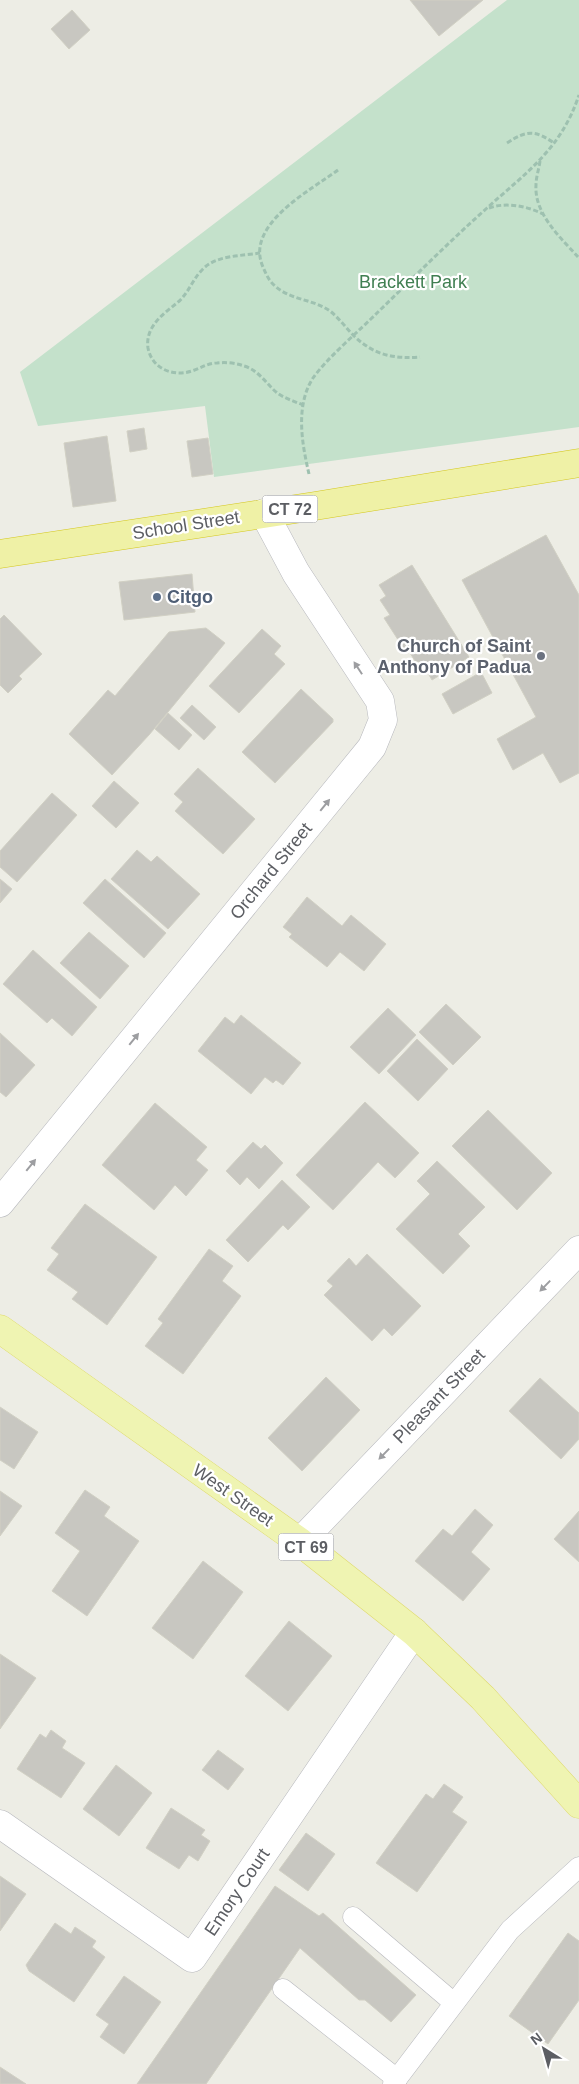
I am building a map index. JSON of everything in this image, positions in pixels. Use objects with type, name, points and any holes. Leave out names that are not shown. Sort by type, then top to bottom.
[{"type":"highway","name":"School Street","points":[[0,554],[579,463]]},
{"type":"main road","name":"West Street","points":[[0,1329],[300,1542],[414,1632],[489,1705],[579,1804]]},
{"type":"street","name":"Orchard Street","points":[[0,1203],[372,748],[383,720],[380,701],[296,573],[264,513]]},
{"type":"street","name":"Pleasant Street","points":[[300,1542],[579,1250]]},
{"type":"street","name":"Emory Court","points":[[0,1824],[192,1958],[414,1632]]},
{"type":"lane","points":[[283,1989],[395,2082],[510,1930],[579,1867]]},
{"type":"lane","points":[[353,1917],[454,2003]]},
{"type":"path","points":[[310,477],[301,432],[303,405],[313,379],[354,336],[486,209],[541,160],[573,112],[579,95]]},
{"type":"path","points":[[507,143],[525,133],[535,133],[554,143]]},
{"type":"path","points":[[541,160],[536,184],[536,199],[543,215],[579,258]]},
{"type":"path","points":[[338,170],[289,206],[273,221],[261,238],[260,253],[264,270],[274,286],[286,294],[315,303],[330,311],[354,336],[373,351],[387,357],[420,357]]},
{"type":"path","points":[[486,209],[498,204],[510,205],[543,215]]},
{"type":"path","points":[[260,253],[226,258],[213,262],[201,270],[184,297],[156,321],[150,331],[148,345],[150,356],[157,366],[166,372],[192,371],[217,362],[245,366],[262,376],[277,393],[303,405]]},
{"type":"green space","name":"Brackett Park","points":[[507,0],[579,0],[579,427],[214,477],[205,406],[38,426],[20,372]]},
{"type":"building","points":[[410,0],[483,0],[439,36]]},
{"type":"building","points":[[72,10],[90,30],[69,49],[51,29]]},
{"type":"building","points":[[144,428],[147,449],[130,452],[127,431]]},
{"type":"building","points":[[107,436],[116,501],[73,507],[64,443]]},
{"type":"building","points":[[208,438],[213,474],[192,477],[187,441]]},
{"type":"building","name":"Church of Saint Anthony of Padua","points":[[546,535],[579,595],[579,773],[560,783],[543,753],[513,770],[497,739],[536,717],[462,580]]},
{"type":"building","points":[[412,565],[469,657],[432,680],[422,663],[415,661],[407,648],[404,649],[384,618],[390,615],[380,600],[386,596],[379,585]]},
{"type":"building","name":"Citgo","points":[[192,574],[195,612],[124,620],[119,582]]},
{"type":"building","points":[[4,615],[42,654],[19,676],[22,679],[8,693],[0,685],[0,619]]},
{"type":"building","points":[[206,628],[225,643],[149,735],[112,775],[69,734],[108,690],[115,696],[169,632]]},
{"type":"building","points":[[262,629],[281,646],[274,654],[285,664],[239,713],[209,686]]},
{"type":"building","points":[[481,672],[492,693],[453,714],[442,694]]},
{"type":"building","points":[[301,689],[333,719],[333,722],[275,783],[242,752]]},
{"type":"building","points":[[192,705],[216,727],[204,740],[180,718]]},
{"type":"building","points":[[168,713],[192,735],[179,750],[155,729]]},
{"type":"building","points":[[198,768],[255,819],[223,854],[175,811],[183,802],[174,794]]},
{"type":"building","points":[[114,781],[139,803],[116,828],[92,806]]},
{"type":"building","points":[[52,793],[77,815],[17,882],[0,867],[0,851]]},
{"type":"building","points":[[137,850],[151,862],[157,856],[200,894],[168,929],[111,879]]},
{"type":"building","points":[[0,879],[12,889],[0,903]]},
{"type":"building","points":[[105,879],[166,933],[144,958],[83,903]]},
{"type":"building","points":[[307,897],[342,926],[351,915],[386,944],[364,971],[340,952],[327,967],[289,937],[292,934],[283,927]]},
{"type":"building","points":[[89,932],[129,966],[100,999],[60,963]]},
{"type":"building","points":[[33,950],[97,1007],[72,1036],[52,1018],[47,1023],[3,984]]},
{"type":"building","points":[[446,1004],[481,1037],[453,1065],[419,1032]]},
{"type":"building","points":[[388,1008],[416,1035],[379,1074],[350,1047]]},
{"type":"building","points":[[241,1015],[301,1063],[283,1085],[276,1080],[273,1083],[265,1077],[251,1094],[198,1051],[225,1017],[234,1024]]},
{"type":"building","points":[[0,1033],[35,1065],[6,1097],[0,1092]]},
{"type":"building","points":[[417,1039],[448,1069],[418,1101],[387,1071]]},
{"type":"building","points":[[365,1102],[419,1153],[395,1178],[378,1162],[333,1210],[296,1175]]},
{"type":"building","points":[[155,1103],[207,1147],[196,1160],[208,1170],[186,1196],[175,1185],[154,1210],[102,1165]]},
{"type":"building","points":[[488,1110],[552,1173],[517,1210],[452,1146]]},
{"type":"building","points":[[253,1142],[261,1149],[265,1145],[283,1163],[259,1189],[247,1177],[240,1185],[226,1171]]},
{"type":"building","points":[[437,1161],[485,1207],[458,1234],[470,1246],[443,1274],[396,1229],[430,1194],[417,1181]]},
{"type":"building","points":[[282,1180],[310,1207],[288,1230],[283,1225],[248,1262],[226,1240]]},
{"type":"building","points":[[85,1204],[157,1257],[107,1325],[72,1299],[78,1292],[47,1270],[59,1254],[51,1248]]},
{"type":"building","points":[[209,1249],[233,1266],[222,1281],[241,1296],[183,1374],[145,1346],[163,1323],[158,1319]]},
{"type":"building","points":[[367,1254],[421,1306],[392,1336],[384,1328],[372,1341],[324,1295],[333,1286],[327,1281],[349,1258],[356,1266]]},
{"type":"building","points":[[326,1377],[360,1410],[302,1471],[268,1438]]},
{"type":"building","points":[[540,1378],[579,1413],[579,1439],[561,1459],[509,1411]]},
{"type":"building","points":[[0,1407],[38,1432],[14,1469],[0,1460]]},
{"type":"building","points":[[85,1490],[110,1507],[104,1516],[139,1541],[87,1616],[52,1591],[80,1551],[55,1533]]},
{"type":"building","points":[[0,1491],[22,1506],[0,1536]]},
{"type":"building","points":[[475,1509],[493,1525],[471,1552],[490,1569],[463,1601],[415,1561],[443,1529],[452,1536]]},
{"type":"building","points":[[579,1511],[579,1562],[554,1539]]},
{"type":"building","points":[[203,1561],[243,1592],[193,1659],[152,1628]]},
{"type":"building","points":[[289,1621],[332,1656],[288,1711],[245,1676]]},
{"type":"building","points":[[0,1654],[36,1678],[0,1729]]},
{"type":"building","points":[[51,1730],[66,1741],[62,1748],[85,1763],[61,1798],[17,1769],[40,1734],[46,1738]]},
{"type":"building","points":[[218,1750],[244,1769],[228,1790],[202,1770]]},
{"type":"building","points":[[116,1765],[152,1793],[119,1836],[83,1809]]},
{"type":"building","points":[[444,1784],[463,1797],[452,1812],[467,1822],[417,1892],[376,1863],[426,1794],[433,1799]]},
{"type":"building","points":[[171,1808],[205,1830],[201,1835],[210,1841],[198,1861],[189,1855],[179,1869],[146,1848]]},
{"type":"building","points":[[306,1833],[335,1854],[308,1891],[279,1870]]},
{"type":"building","points":[[0,1876],[26,1894],[0,1931]]},
{"type":"building","points":[[275,1886],[319,1916],[323,1913],[416,1995],[391,2022],[365,2000],[359,2000],[300,1948],[206,2084],[137,2084]]},
{"type":"building","points":[[55,1923],[71,1934],[75,1927],[96,1941],[92,1947],[105,1957],[74,2002],[29,1971],[26,1965]]},
{"type":"building","points":[[568,1933],[579,1941],[579,2000],[548,2044],[509,2016]]},
{"type":"building","points":[[124,1976],[161,2002],[124,2054],[100,2037],[109,2024],[96,2015]]},
{"type":"building","points":[[0,2067],[26,2084],[0,2084]]},
{"type":"place","name":"Citgo","points":[[157,597]]},
{"type":"place","name":"Church of Saint Anthony of Padua","points":[[541,656]]}]
